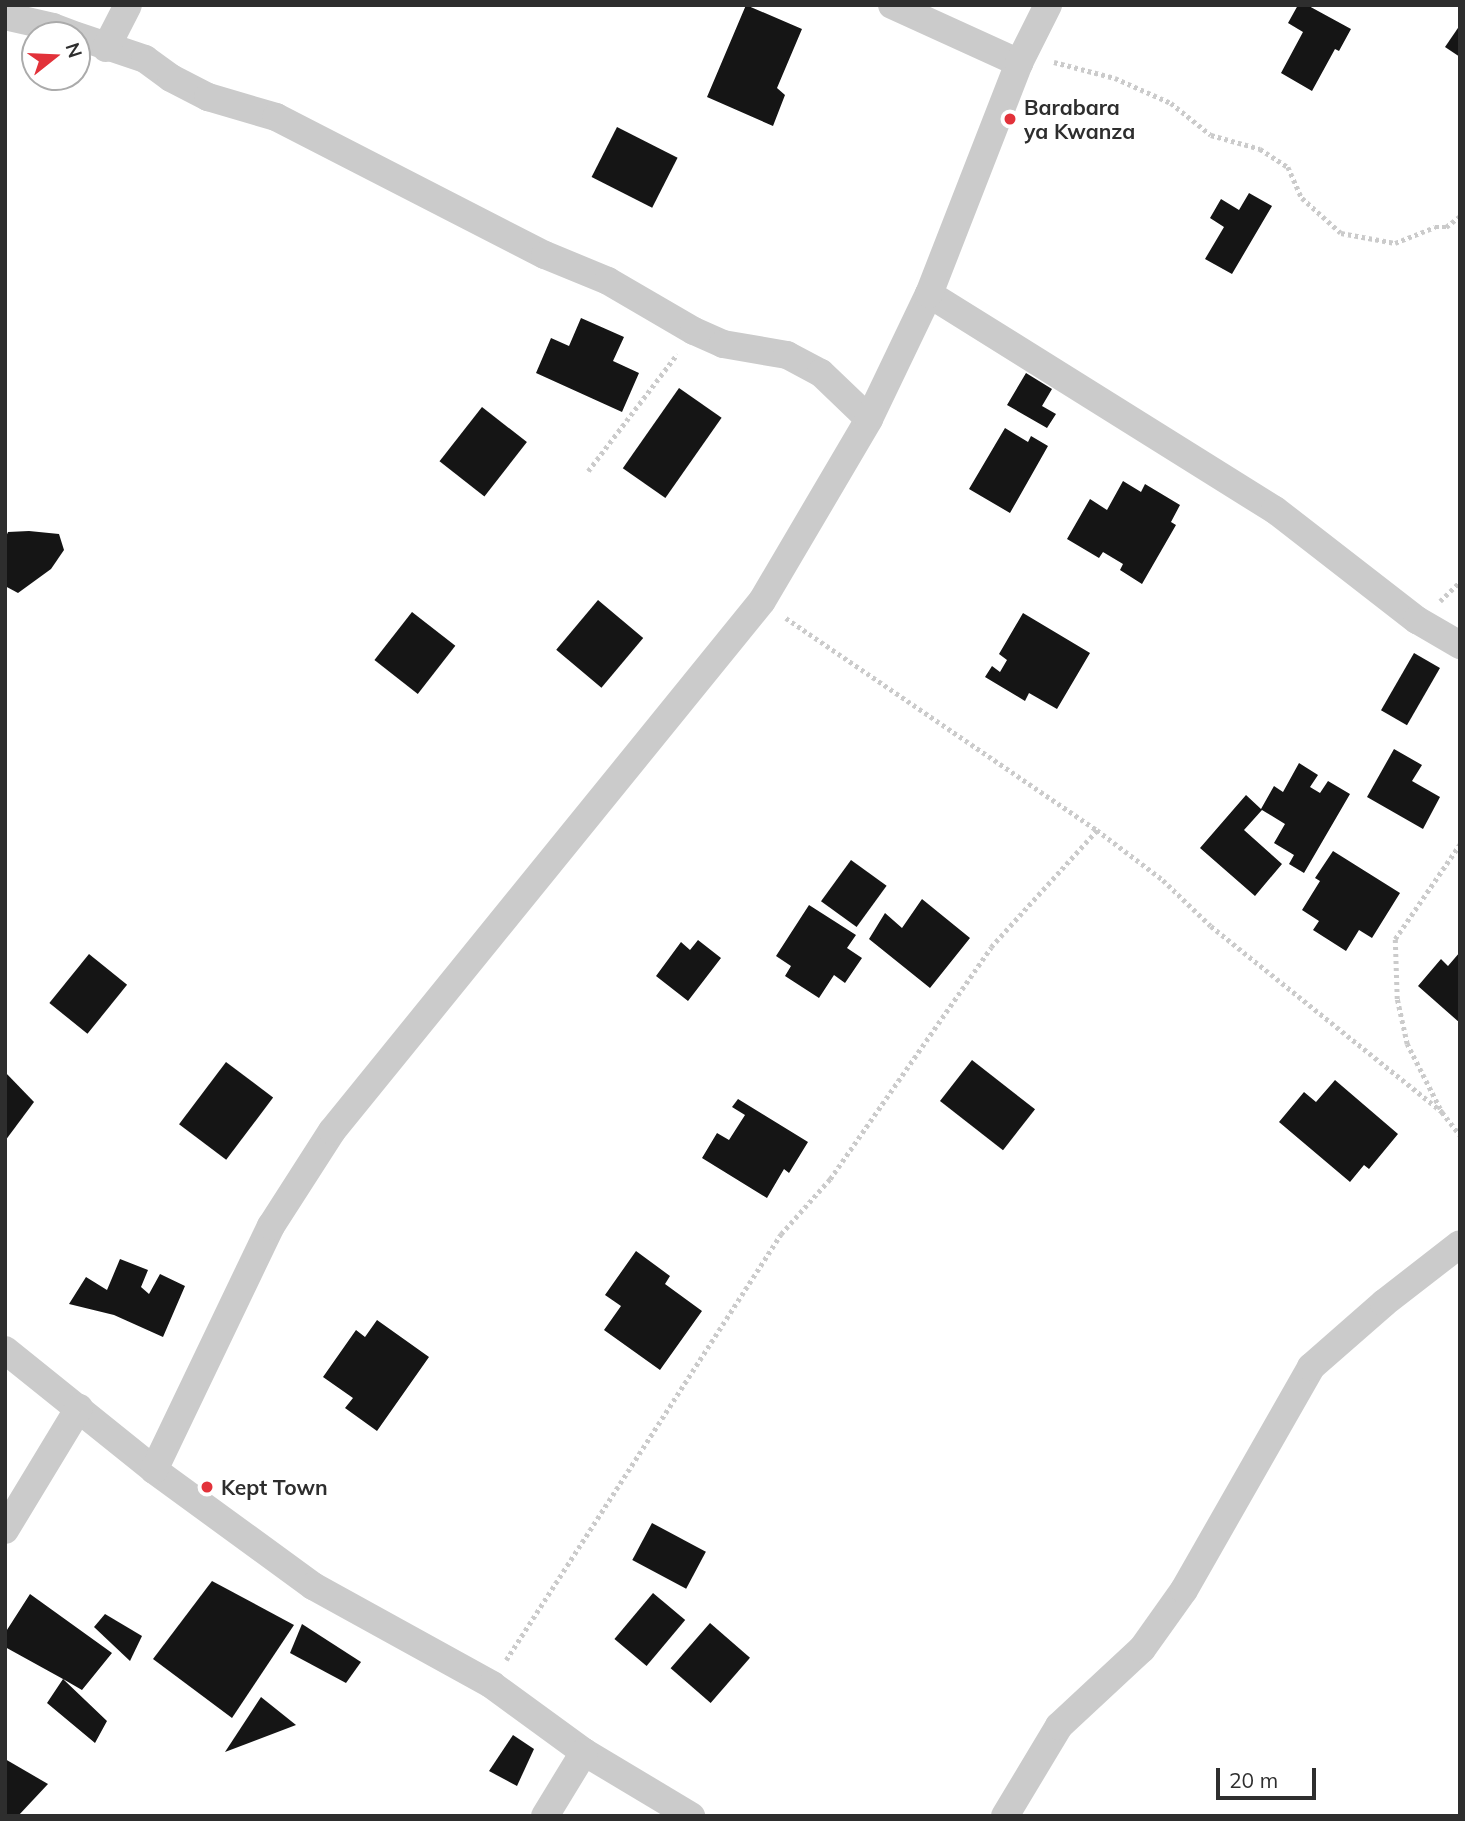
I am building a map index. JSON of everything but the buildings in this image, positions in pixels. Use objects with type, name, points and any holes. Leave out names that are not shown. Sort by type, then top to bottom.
[{"type":"street","points":[[106,48],[128,5]]},
{"type":"street","points":[[892,5],[1023,58]]},
{"type":"street","points":[[154,1470],[271,1226],[332,1131],[762,601],[869,419],[929,294],[1023,58],[1048,5]]},
{"type":"street","points":[[5,16],[27,21]]},
{"type":"street","points":[[91,42],[145,59],[171,78],[208,97],[276,117],[545,255],[608,281],[694,331],[723,344],[787,355],[821,373],[869,419]]},
{"type":"street","points":[[929,294],[1275,510],[1417,620],[1460,645]]},
{"type":"street","points":[[1005,1816],[1059,1726],[1142,1649],[1184,1590],[1311,1367],[1384,1303],[1460,1244]]},
{"type":"street","points":[[5,1350],[154,1470],[313,1586],[492,1685],[584,1752],[691,1816]]},
{"type":"street","points":[[5,1530],[79,1408]]},
{"type":"street","points":[[545,1816],[584,1752]]},
{"type":"path","points":[[1023,58],[1115,78],[1171,103],[1211,135],[1260,149],[1288,167],[1302,198],[1340,233],[1395,243],[1435,227],[1446,227],[1460,216]]},
{"type":"path","points":[[588,471],[694,331]]},
{"type":"path","points":[[762,601],[1097,830],[1163,880],[1204,920],[1442,1112]]},
{"type":"path","points":[[492,1685],[562,1570],[781,1234],[830,1179],[991,947],[1097,830]]},
{"type":"path","points":[[1460,844],[1395,939],[1397,999],[1407,1044],[1442,1112],[1460,1135]]},
{"type":"place","name":"Barabara ya Kwanza","points":[[1010,119]]},
{"type":"place","name":"Kept Town","points":[[207,1487]]}]
